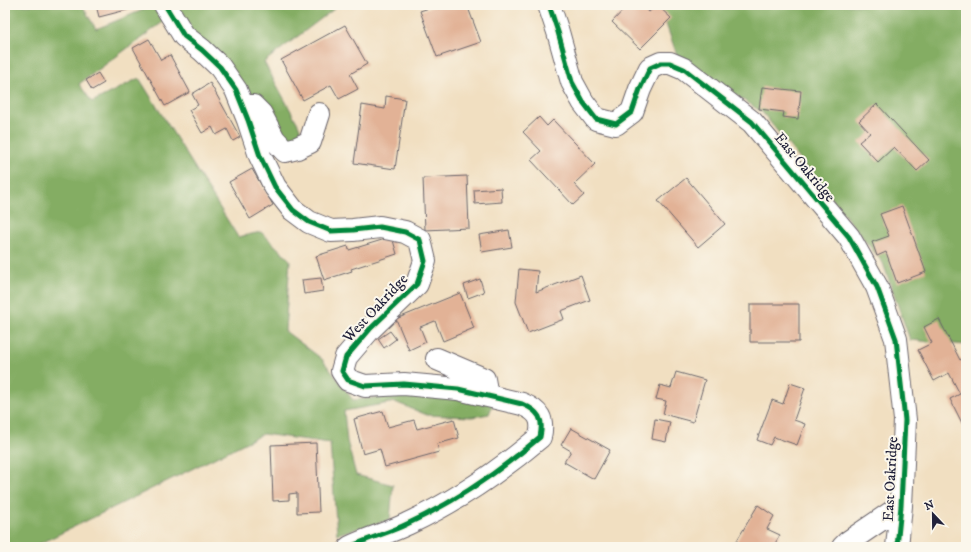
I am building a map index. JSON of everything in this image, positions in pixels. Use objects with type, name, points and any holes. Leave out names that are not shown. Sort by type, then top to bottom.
[{"type":"street","name":"West Oakridge","points":[[165,5],[184,36],[220,67],[236,90],[260,156],[276,187],[293,210],[309,222],[331,231],[380,227],[405,232],[420,240],[425,261],[416,284],[370,329],[346,357],[342,371],[348,380],[365,386],[404,384],[458,389],[522,404],[530,408],[542,420],[540,437],[491,475],[456,498],[407,525],[350,547]]},
{"type":"street","name":"East Oakridge","points":[[549,5],[572,82],[583,102],[596,119],[616,124],[632,112],[640,89],[650,68],[661,63],[670,63],[684,68],[752,122],[848,237],[877,287],[896,339],[905,420],[901,506],[897,547]]},
{"type":"street","points":[[242,106],[253,106],[261,114],[274,139],[285,151],[297,148],[310,142],[319,114]]},
{"type":"street","points":[[437,359],[484,379],[487,396]]},
{"type":"street","points":[[843,547],[901,506]]},
{"type":"green space","points":[[5,5],[82,5],[96,29],[155,5],[163,22],[79,84],[92,102],[139,78],[238,237],[261,232],[290,260],[285,331],[322,359],[353,400],[423,393],[493,404],[489,414],[472,417],[427,415],[395,402],[344,411],[347,441],[356,475],[393,485],[390,520],[337,534],[330,443],[263,434],[33,547],[5,547]]},
{"type":"green space","points":[[176,5],[336,5],[334,9],[264,62],[302,134],[292,140],[260,115],[218,67],[181,17]]},
{"type":"green space","points":[[605,5],[966,5],[966,345],[910,340],[883,263],[762,112],[678,58],[660,7]]},
{"type":"building","points":[[96,5],[137,5],[138,7],[99,17]]},
{"type":"building","points":[[438,5],[467,5],[481,42],[437,57],[420,11]]},
{"type":"building","points":[[628,5],[642,5],[649,12],[657,5],[671,18],[640,49],[612,22]]},
{"type":"building","points":[[345,25],[367,64],[350,74],[358,89],[339,99],[331,85],[303,100],[281,60]]},
{"type":"building","points":[[149,39],[161,60],[170,55],[190,92],[165,106],[133,48]]},
{"type":"building","points":[[98,73],[104,83],[92,90],[86,80]]},
{"type":"building","points":[[210,83],[240,137],[233,141],[227,129],[216,135],[212,127],[202,133],[189,110],[198,105],[192,94]]},
{"type":"building","points":[[762,87],[801,91],[798,119],[783,117],[784,112],[759,109]]},
{"type":"building","points":[[386,96],[405,99],[395,169],[354,163],[362,105],[385,109]]},
{"type":"building","points":[[877,104],[929,160],[917,171],[894,147],[878,162],[859,142],[870,133],[859,121]]},
{"type":"building","points":[[539,117],[547,126],[553,120],[595,164],[574,184],[584,195],[573,205],[531,160],[541,151],[523,132]]},
{"type":"building","points":[[252,169],[273,205],[250,219],[229,182]]},
{"type":"building","points":[[467,176],[469,228],[425,230],[423,178]]},
{"type":"building","points":[[686,178],[725,224],[698,247],[658,201]]},
{"type":"building","points":[[501,188],[502,202],[475,204],[474,190]]},
{"type":"building","points":[[902,206],[926,272],[897,283],[886,252],[877,256],[872,242],[889,236],[880,214]]},
{"type":"building","points":[[509,230],[512,247],[482,252],[479,235]]},
{"type":"building","points":[[392,237],[397,254],[351,269],[352,271],[324,280],[316,256],[348,246],[349,250]]},
{"type":"building","points":[[519,269],[538,271],[536,292],[581,275],[590,300],[561,311],[564,319],[528,333],[516,302]]},
{"type":"building","points":[[321,278],[323,291],[304,294],[302,280]]},
{"type":"building","points":[[480,279],[484,292],[468,298],[464,285]]},
{"type":"building","points":[[460,293],[474,328],[443,341],[435,321],[420,327],[426,342],[409,350],[396,319]]},
{"type":"building","points":[[750,304],[799,304],[799,342],[750,342]]},
{"type":"building","points":[[939,319],[960,360],[966,357],[966,431],[950,399],[960,394],[949,373],[934,381],[918,350],[932,343],[924,327]]},
{"type":"building","points":[[390,331],[396,339],[384,348],[378,339]]},
{"type":"building","points":[[676,372],[705,380],[693,422],[663,414],[666,401],[656,399],[660,385],[671,388]]},
{"type":"building","points":[[790,383],[805,388],[794,420],[805,424],[797,445],[774,437],[770,445],[757,440],[772,400],[783,404]]},
{"type":"building","points":[[383,411],[388,427],[414,420],[417,429],[454,419],[459,438],[437,444],[439,452],[385,467],[380,449],[363,454],[354,419]]},
{"type":"building","points":[[655,419],[670,422],[666,442],[652,439]]},
{"type":"building","points":[[571,428],[610,450],[594,479],[564,462],[571,451],[561,445]]},
{"type":"building","points":[[316,443],[319,512],[297,513],[297,493],[289,494],[289,500],[273,501],[271,445]]},
{"type":"building","points":[[758,505],[774,516],[767,529],[780,535],[773,547],[733,547]]},
{"type":"cycle path","points":[[165,5],[184,36],[220,67],[236,90],[260,156],[275,187],[293,210],[309,222],[331,231],[380,227],[405,232],[420,240],[425,261],[417,284],[370,329],[346,357],[342,371],[348,380],[365,386],[404,384],[458,389],[522,404],[533,410],[541,420],[540,437],[493,474],[460,496],[400,527],[350,547]]},
{"type":"cycle path","points":[[549,5],[572,82],[583,102],[596,119],[616,124],[632,112],[640,89],[650,68],[661,63],[670,63],[684,69],[752,122],[849,237],[877,287],[896,339],[905,420],[901,506],[897,547]]}]
